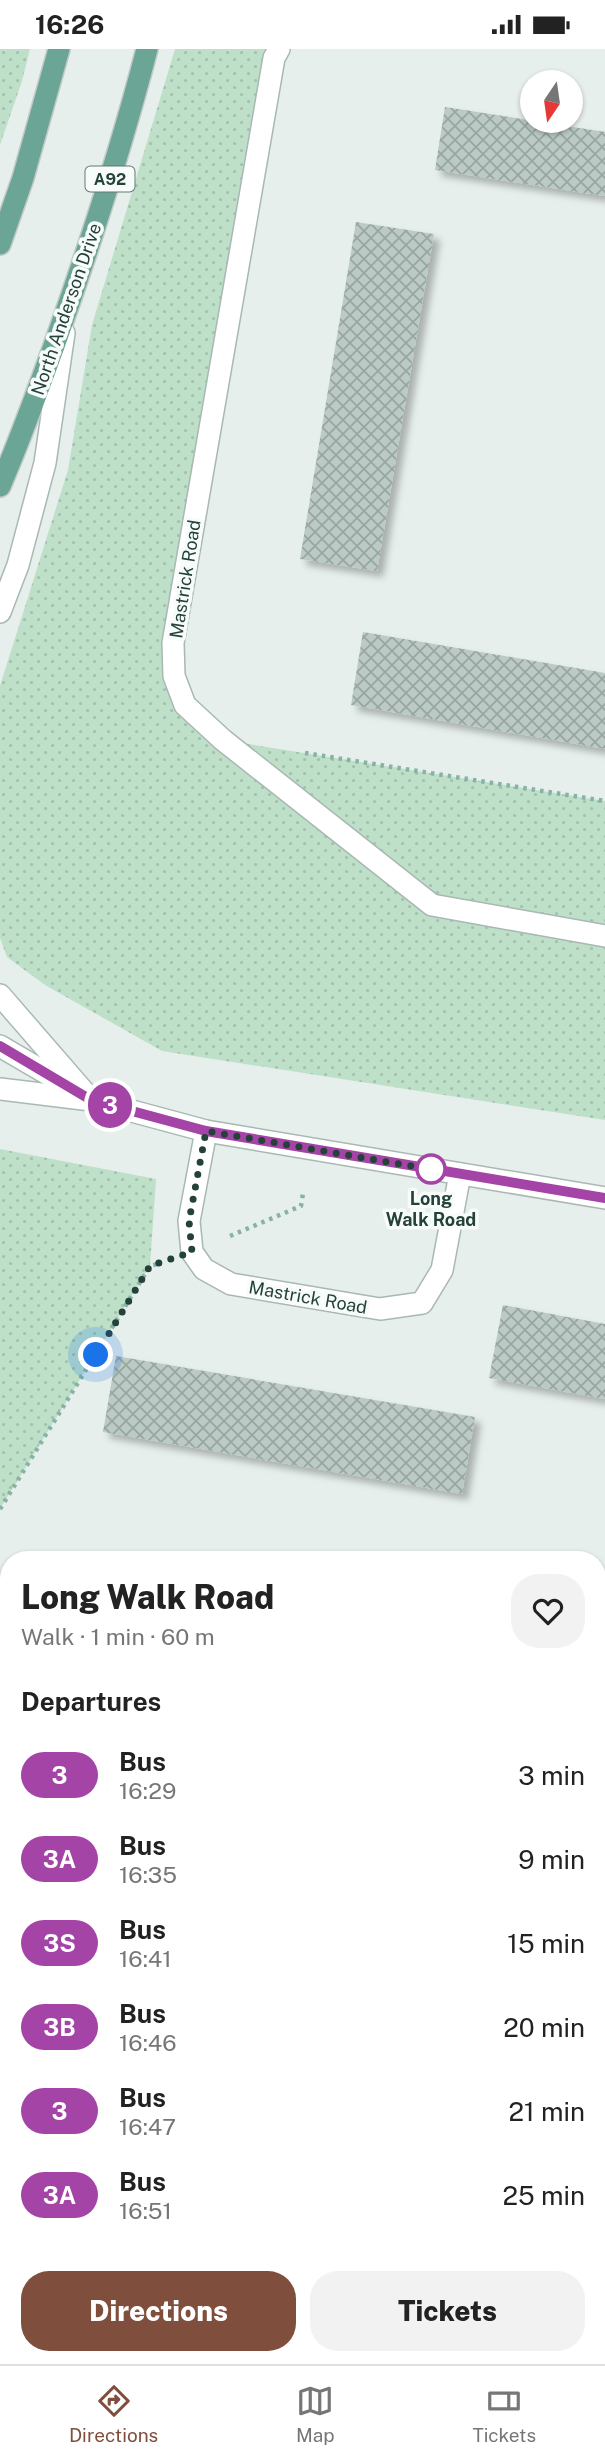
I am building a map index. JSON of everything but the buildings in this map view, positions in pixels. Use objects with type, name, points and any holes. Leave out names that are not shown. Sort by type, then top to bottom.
[{"type":"main road","points":[[0,244],[23,178],[60,49]]},
{"type":"main road","name":"North Anderson Drive","points":[[0,486],[16,450],[68,307],[112,174],[147,49]]},
{"type":"street","name":"Mastrick Road","points":[[279,49],[274,58],[173,643],[174,676],[185,705],[223,740],[432,905],[605,936]]},
{"type":"street","points":[[0,612],[18,565],[46,463],[68,307]]},
{"type":"street","points":[[0,995],[91,1100]]},
{"type":"street","points":[[0,1047],[91,1100]]},
{"type":"street","points":[[0,1089],[91,1100],[206,1131],[605,1198]]},
{"type":"street","points":[[192,1252],[189,1221],[206,1131]]},
{"type":"street","name":"Mastrick Road","points":[[192,1252],[204,1269],[231,1284],[380,1309],[422,1303],[442,1271],[460,1174]]},
{"type":"path","points":[[296,752],[605,801]]},
{"type":"path","points":[[0,1509],[150,1266],[192,1252],[301,1206],[303,1193]]},
{"type":"green space","points":[[0,49],[30,49],[0,145]]},
{"type":"green space","points":[[175,49],[279,49],[174,676],[223,740],[605,801],[605,1120],[162,1051],[45,985],[7,957],[0,938],[0,686],[68,470],[92,325]]},
{"type":"green space","points":[[0,1149],[156,1179],[150,1266],[0,1509]]},
{"type":"bus line","name":"3","points":[[0,1046],[91,1100],[206,1131],[605,1198]]},
{"type":"place","name":"Long Walk Road","points":[[431,1169]]},
{"type":"route","points":[[96,1355],[150,1266],[192,1252],[189,1221],[206,1131],[435,1170],[431,1169]]}]
